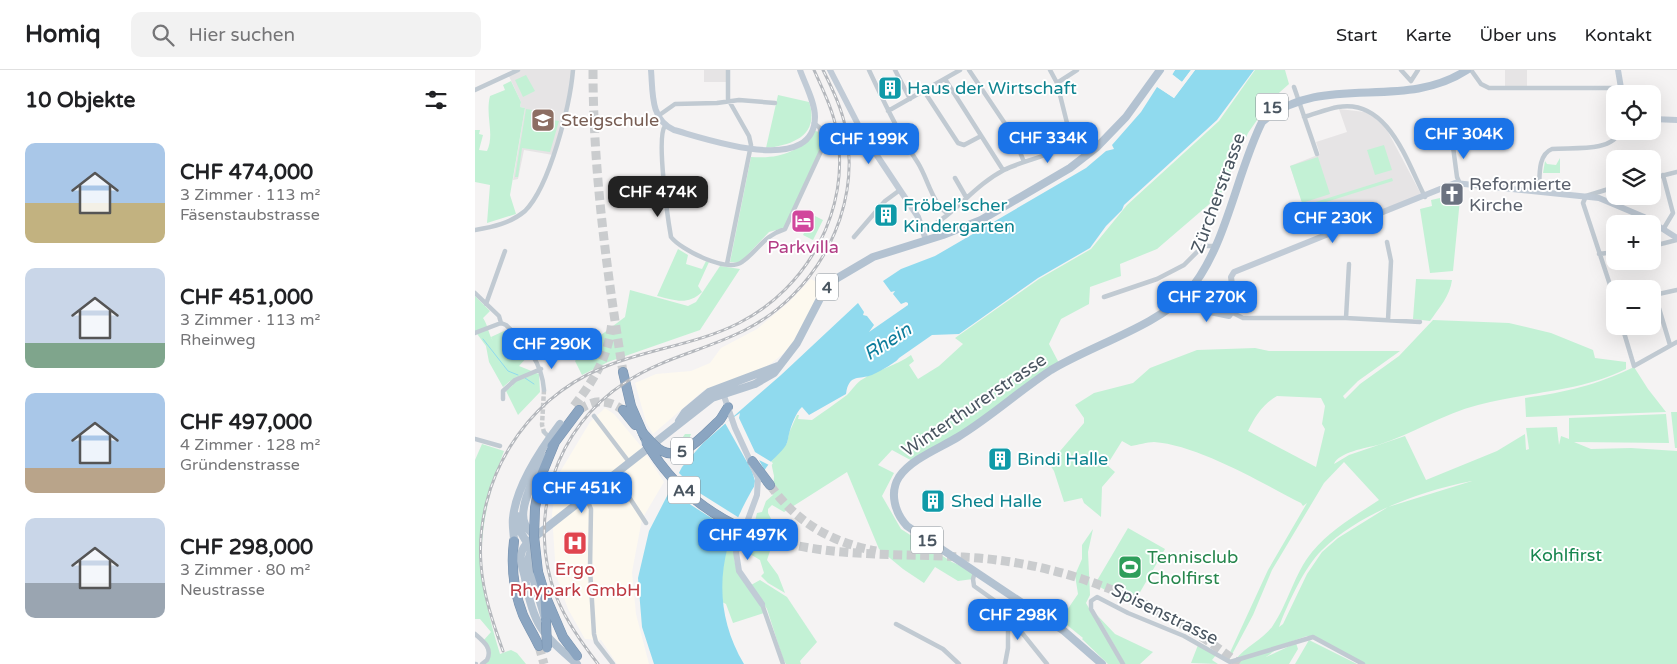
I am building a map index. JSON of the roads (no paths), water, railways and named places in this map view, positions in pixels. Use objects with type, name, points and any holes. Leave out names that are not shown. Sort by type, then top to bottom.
[{"type":"highway","name":"A4","points":[[623,372],[629,400],[641,431],[646,442],[667,473],[692,497],[721,517],[760,536]]},
{"type":"highway","points":[[545,456],[550,437],[576,408],[560,424]]},
{"type":"highway","name":"5","points":[[623,410],[659,450],[675,454],[690,446],[729,411]]},
{"type":"highway","points":[[550,437],[535,508],[534,536],[538,572],[545,595],[563,637],[577,660]]},
{"type":"highway","points":[[752,461],[770,484]]},
{"type":"highway","points":[[514,541],[513,561],[521,608],[544,649],[547,622],[544,610],[545,595]]},
{"type":"highway","points":[[513,561],[520,551]]},
{"type":"main road","name":"4","points":[[520,551],[527,543],[613,474],[721,390],[755,384],[773,373],[797,343],[824,291],[834,280],[873,257],[981,220],[1087,156],[1126,118],[1160,70]]},
{"type":"main road","points":[[1397,79],[1443,82],[1467,70]]},
{"type":"main road","name":"Zürcherstrasse","points":[[1062,364],[1162,313],[1187,294],[1207,266],[1256,133],[1275,102]]},
{"type":"main road","name":"Winterthurerstrasse","points":[[1062,364],[986,419],[912,465],[896,483],[895,503],[903,522],[1064,631],[1102,664]]},
{"type":"main road","points":[[514,541],[513,517],[517,504],[532,467],[560,424]]},
{"type":"main road","points":[[524,576],[535,537],[525,525],[523,514],[532,485],[545,456]]},
{"type":"main road","points":[[517,504],[518,524],[527,543]]},
{"type":"main road","points":[[520,551],[520,563],[532,612],[539,627],[550,640],[583,664]]},
{"type":"main road","points":[[528,561],[544,610]]},
{"type":"street","points":[[475,90],[518,70]]},
{"type":"street","points":[[475,230],[490,228],[514,219],[537,196],[550,165],[562,126],[573,70]]},
{"type":"street","points":[[651,70],[654,105],[658,116],[665,126],[750,150],[769,152],[796,145],[807,136],[815,123],[814,108],[800,70]]},
{"type":"street","points":[[728,70],[727,96],[751,139],[729,265]]},
{"type":"street","points":[[830,70],[864,136],[919,217],[926,240]]},
{"type":"street","points":[[869,70],[888,111],[911,150],[936,200],[948,214]]},
{"type":"street","points":[[895,70],[908,100]]},
{"type":"street","points":[[888,111],[960,70]]},
{"type":"street","points":[[969,70],[1014,137],[1024,162]]},
{"type":"street","points":[[1050,70],[1057,83],[1071,139],[1087,156]]},
{"type":"street","points":[[1057,83],[1077,70]]},
{"type":"street","points":[[1401,70],[1411,81],[1418,70]]},
{"type":"street","points":[[1471,70],[1481,84],[1489,88],[1606,91]]},
{"type":"street","points":[[1618,70],[1620,85]]},
{"type":"street","points":[[945,79],[1003,170]]},
{"type":"street","points":[[1295,89],[1317,154]]},
{"type":"street","points":[[924,91],[958,143],[964,145],[981,136]]},
{"type":"street","points":[[658,116],[675,104],[739,100],[775,103]]},
{"type":"street","points":[[1304,117],[1339,107],[1365,109],[1375,115],[1388,127],[1425,197]]},
{"type":"street","points":[[1661,119],[1677,120]]},
{"type":"street","points":[[665,126],[662,137],[663,166],[671,237],[689,252],[729,265],[741,264],[771,234],[785,229],[823,149],[820,128],[815,123]]},
{"type":"street","points":[[924,230],[946,217],[966,198],[1003,170],[1054,152],[1071,139]]},
{"type":"street","points":[[1452,139],[1457,177],[1460,184]]},
{"type":"street","points":[[1539,192],[1542,160],[1545,152],[1552,149],[1605,145],[1616,140]]},
{"type":"street","points":[[1663,228],[1673,213],[1663,175],[1677,172]]},
{"type":"street","points":[[955,178],[966,198]]},
{"type":"street","points":[[1187,294],[1210,312],[1226,316],[1233,313],[1235,307],[1231,277],[1234,272],[1425,197],[1450,184],[1586,196],[1619,205],[1663,228],[1677,239],[1672,243],[1661,245]]},
{"type":"street","points":[[854,237],[885,201],[900,190]]},
{"type":"street","points":[[1606,190],[1583,198],[1584,208],[1608,280]]},
{"type":"street","points":[[1387,242],[1391,261],[1388,320]]},
{"type":"street","points":[[1104,297],[1157,279],[1184,265],[1203,246],[1215,246]]},
{"type":"street","points":[[486,304],[505,251]]},
{"type":"street","points":[[1599,254],[1606,253]]},
{"type":"street","points":[[1346,318],[1349,264]]},
{"type":"street","points":[[1661,293],[1677,290]]},
{"type":"street","points":[[475,293],[499,316],[501,323],[508,327],[535,357],[541,369],[544,390]]},
{"type":"street","points":[[1233,313],[1243,318],[1346,318],[1420,322]]},
{"type":"street","points":[[1661,317],[1670,345]]},
{"type":"street","points":[[475,333],[501,323]]},
{"type":"street","points":[[1625,335],[1634,366],[1677,342]]},
{"type":"street","points":[[503,399],[503,391],[515,380],[541,369]]},
{"type":"street","points":[[721,390],[752,461],[759,486],[736,552],[739,571],[762,604],[783,664]]},
{"type":"street","points":[[593,416],[629,462]]},
{"type":"street","points":[[475,439],[500,446]]},
{"type":"street","points":[[613,474],[646,523]]},
{"type":"street","points":[[586,497],[591,509],[590,570],[594,634],[596,642],[613,664]]},
{"type":"street","points":[[975,572],[974,586],[998,603],[1047,664]]},
{"type":"street","name":"Spisenstrasse","points":[[1123,664],[1091,609],[1093,598],[1100,597],[1129,613],[1190,639],[1230,662],[1313,637],[1363,664]]},
{"type":"street","points":[[1005,664],[1008,648],[1008,614]]},
{"type":"street","points":[[896,624],[943,649],[959,664]]},
{"type":"street","points":[[475,634],[485,643],[489,651],[487,660],[482,664]]},
{"type":"water","points":[[1175,70],[1191,70],[1182,82],[1172,74]]},
{"type":"water","name":"Rhein","points":[[1195,70],[1254,70],[1217,120],[1124,205],[1122,210],[1106,226],[1090,248],[1038,278],[959,334],[932,335],[882,370],[872,375],[855,378],[849,383],[846,394],[809,415],[802,407],[800,409],[792,423],[786,445],[766,468],[751,491],[739,515],[724,563],[722,588],[725,613],[732,639],[744,664],[654,664],[642,627],[638,578],[649,531],[682,467],[703,443],[781,375],[858,303],[864,312],[863,315],[867,316],[874,325],[869,332],[908,305],[906,302],[901,304],[893,294],[895,291],[891,292],[883,281],[901,269],[935,256],[1086,168],[1106,151],[1114,149],[1112,145],[1141,112],[1157,87],[1174,98]]},
{"type":"waterway","points":[[483,339],[508,371],[518,375]]},
{"type":"waterway","points":[[525,378],[534,384]]},
{"type":"tunnel","points":[[593,70],[598,184],[623,372]]},
{"type":"tunnel","points":[[574,406],[604,357],[612,322]]},
{"type":"tunnel","points":[[544,390],[542,425],[544,432]]},
{"type":"tunnel","points":[[579,410],[596,402],[606,402],[623,410]]},
{"type":"tunnel","points":[[770,485],[792,510],[816,529],[844,542],[876,551]]},
{"type":"tunnel","points":[[760,536],[785,543],[835,551],[1001,560],[1074,576],[1144,604],[1177,621],[1239,664]]},
{"type":"tunnel","points":[[539,646],[544,664]]},
{"type":"railway","points":[[503,651],[486,597],[481,564],[481,533],[486,503],[496,474],[510,447],[528,422],[549,400],[574,382],[602,368],[636,356],[706,337],[739,323],[764,308],[785,289],[804,267],[819,243],[830,217],[837,189],[840,161],[833,116],[814,70]]},
{"type":"railway","points":[[598,664],[569,623],[556,596],[547,566],[544,536],[546,506],[553,477],[565,449],[581,423],[601,401],[626,382],[654,367],[745,330],[770,314],[793,295],[812,272],[828,247],[840,219],[847,190],[849,160],[846,130],[842,115],[834,92],[823,70]]},
{"type":"place","name":"Haus der Wirtschaft","points":[[890,88]]},
{"type":"place","name":"Steigschule","points":[[543,120]]},
{"type":"place","name":"Reformierte Kirche","points":[[1452,194]]},
{"type":"place","name":"Fröbel’scher Kindergarten","points":[[886,215]]},
{"type":"place","name":"Parkvilla","points":[[803,221]]},
{"type":"place","name":"Bindi Halle","points":[[1000,459]]},
{"type":"place","name":"Shed Halle","points":[[933,501]]},
{"type":"place","name":"Ergo Rhypark GmbH","points":[[575,543]]},
{"type":"place","name":"Tennisclub Cholfirst","points":[[1130,567]]},
{"type":"park label","name":"Kohlfirst","points":[[1566,555]]}]
